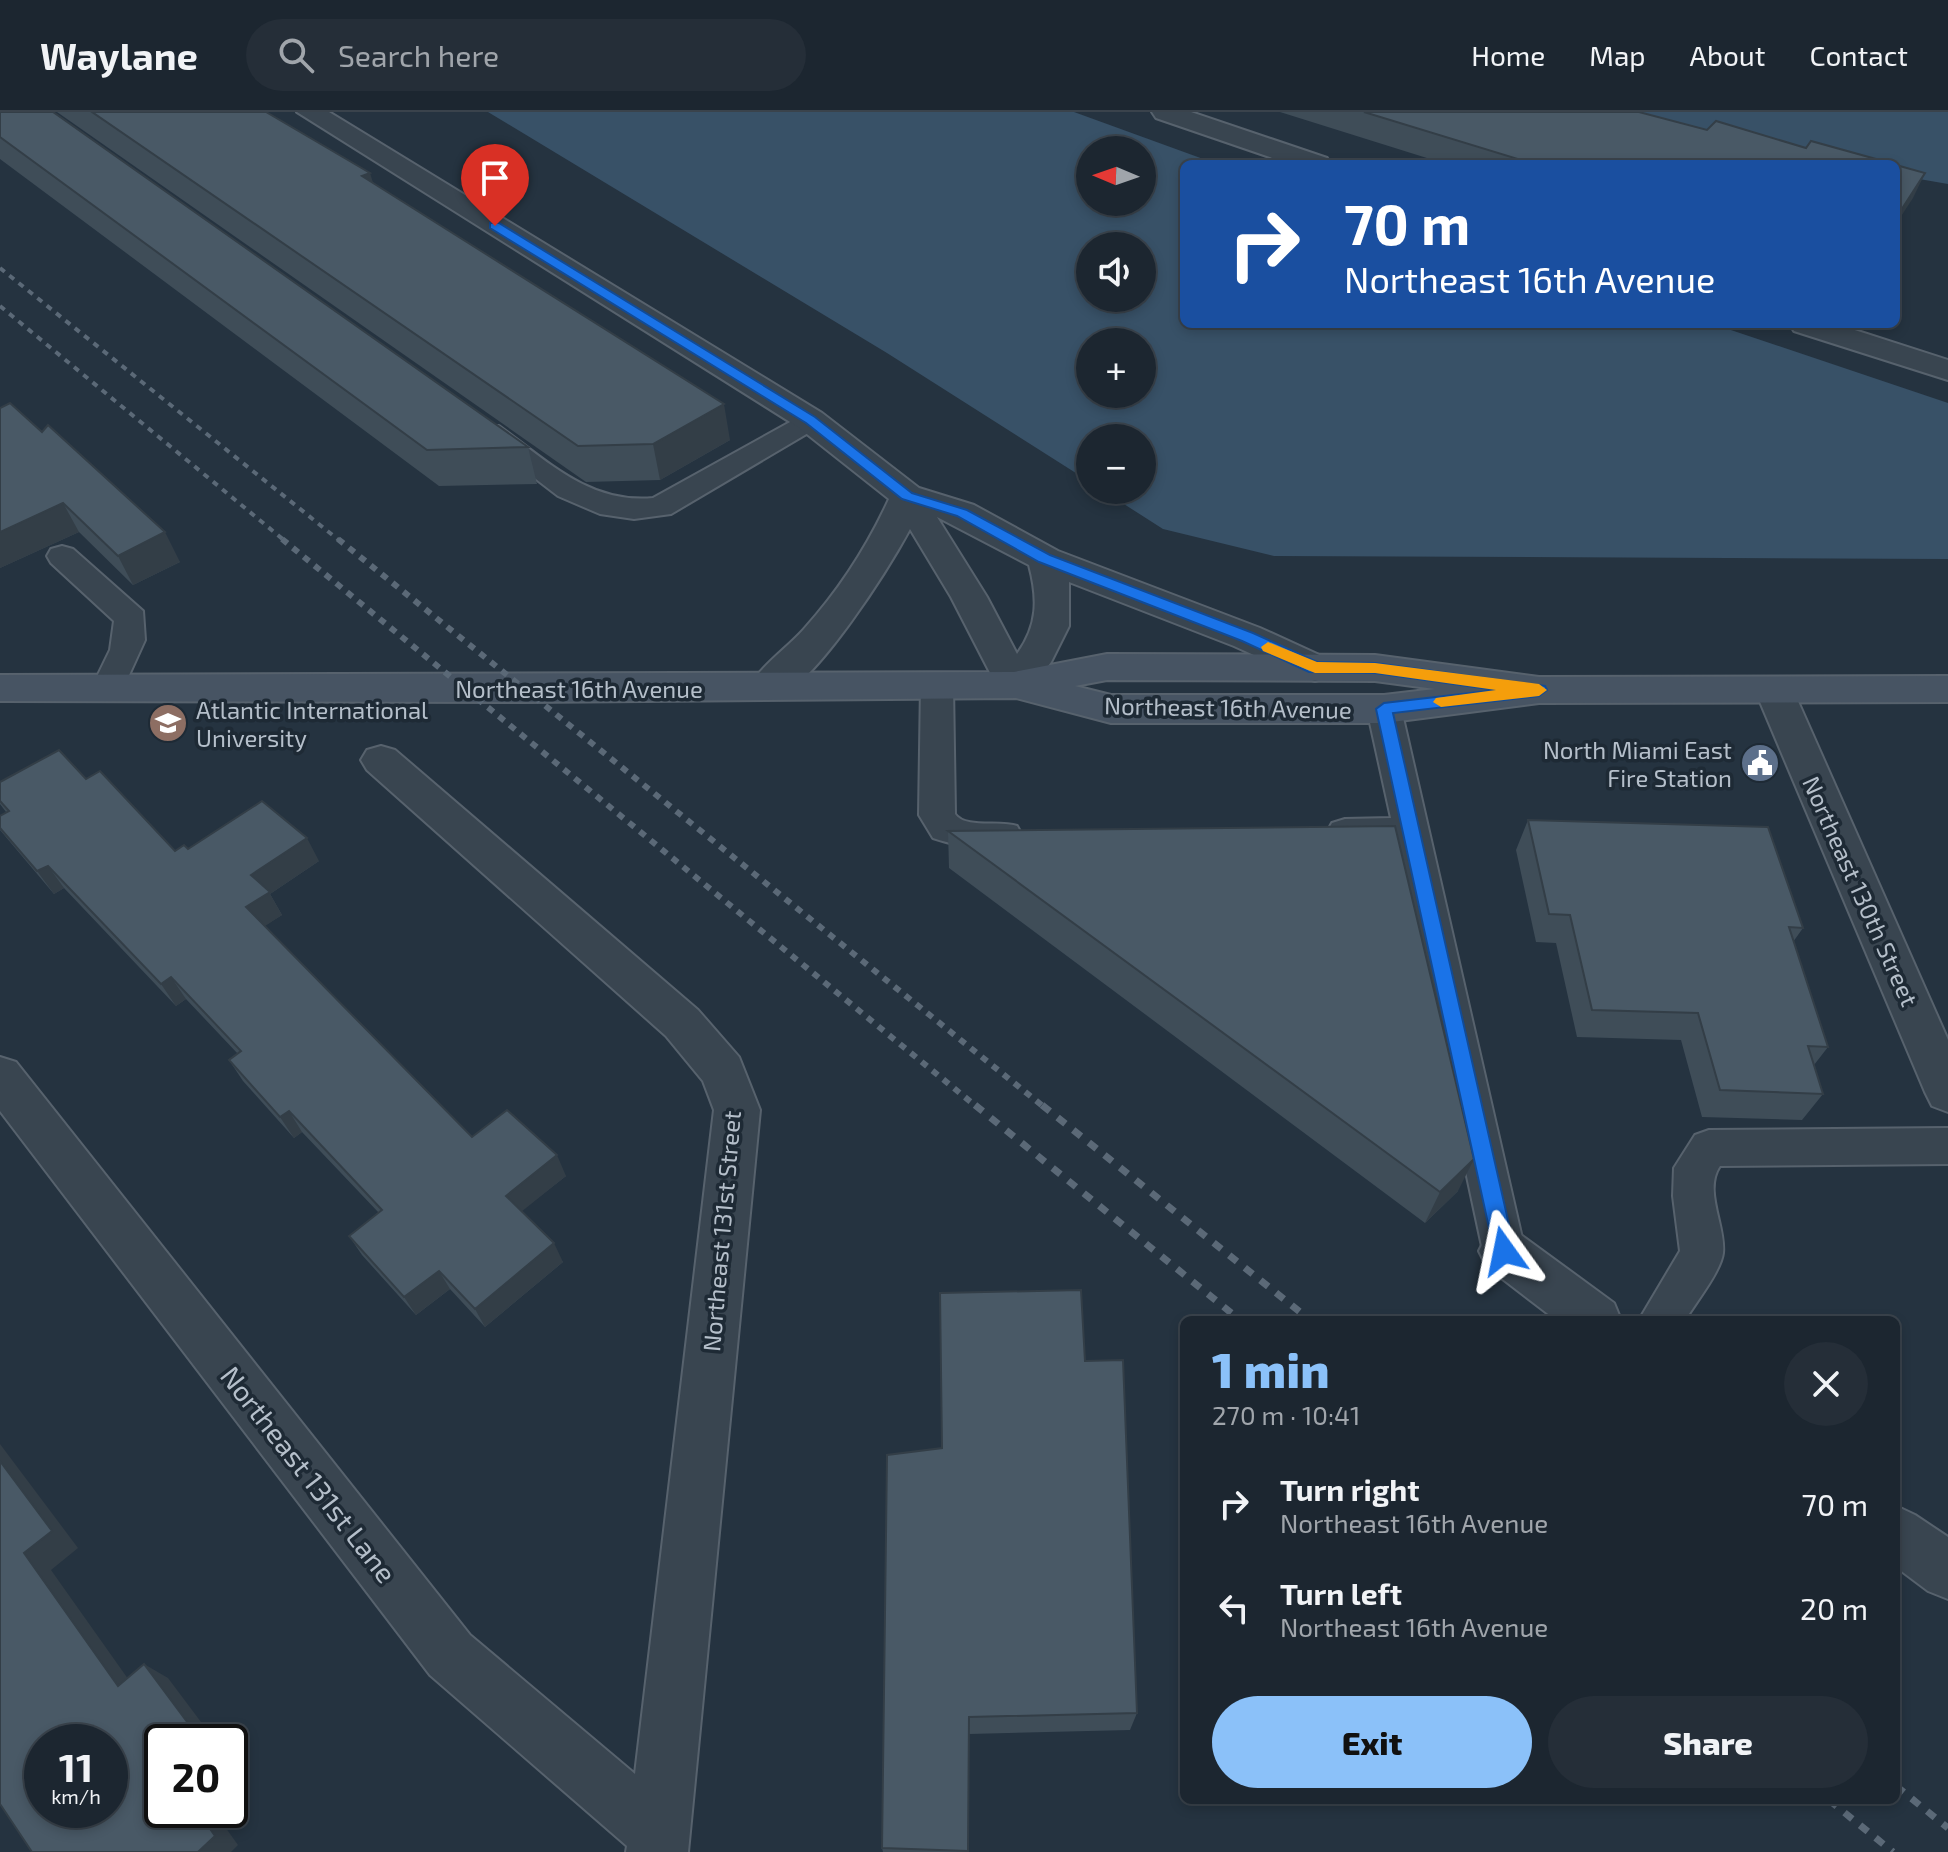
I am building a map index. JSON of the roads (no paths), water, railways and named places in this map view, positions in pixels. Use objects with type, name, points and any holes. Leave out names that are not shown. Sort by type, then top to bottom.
[{"type":"street","points":[[310,112],[810,420],[907,496],[969,597],[1014,685],[1048,640],[1056,613],[1054,587],[1045,559]]},
{"type":"street","points":[[1165,112],[1305,160]]},
{"type":"street","points":[[1817,328],[1948,370]]},
{"type":"street","points":[[907,496],[962,513],[1045,559],[1247,637],[1315,668]]},
{"type":"street","points":[[768,687],[817,642],[887,543],[907,496]]},
{"type":"street","name":"Northeast 16th Avenue","points":[[0,688],[1014,685],[1107,667],[1375,668],[1539,690]]},
{"type":"street","name":"Northeast 16th Avenue","points":[[1014,685],[1111,709],[1384,709],[1539,690],[1948,689]]},
{"type":"street","name":"Northeast 130th Street","points":[[1774,690],[1948,1092]]},
{"type":"street","name":"Northeast 131st Street","points":[[381,760],[682,1023],[723,1071],[737,1110],[657,1842]]},
{"type":"street","name":"Northeast 131st Lane","points":[[0,1076],[450,1655],[657,1842]]},
{"type":"street","points":[[1504,1251],[1591,1316]]},
{"type":"street","points":[[1900,1537],[1948,1571]]},
{"type":"lane","points":[[461,412],[590,503],[611,510],[637,511],[660,507],[810,420]]},
{"type":"lane","points":[[62,556],[127,611],[132,621],[132,634],[108,687]]},
{"type":"lane","points":[[937,685],[937,815],[946,829],[966,835],[1029,835]]},
{"type":"lane","points":[[1384,709],[1504,1251]]},
{"type":"lane","points":[[1315,832],[1411,831]]},
{"type":"lane","points":[[1663,1316],[1702,1254],[1694,1196],[1695,1168],[1709,1148],[1948,1146]]},
{"type":"water","points":[[488,112],[1074,112],[1140,136],[1076,136],[1076,216],[1156,216],[1156,142],[1206,160],[1180,160],[1180,328],[1725,328],[1948,403],[1948,559],[1274,556],[1163,529],[1124,504],[1156,504],[1156,424],[1076,424],[1076,473],[887,353]]},
{"type":"water","points":[[1579,112],[1948,112],[1948,184],[1900,176],[1900,160],[1819,160]]},
{"type":"railway","points":[[0,268],[340,541]]},
{"type":"railway","points":[[0,306],[285,541]]},
{"type":"railway","points":[[282,539],[977,1107]]},
{"type":"railway","points":[[338,539],[1044,1107]]},
{"type":"railway","points":[[975,1105],[1235,1316]]},
{"type":"railway","points":[[1042,1105],[1305,1316]]},
{"type":"railway","points":[[1900,1789],[1948,1828]]},
{"type":"railway","points":[[1834,1804],[1893,1852]]},
{"type":"place","name":"Atlantic International University","points":[[168,723]]},
{"type":"place","name":"North Miami East Fire Station","points":[[1760,763]]}]
